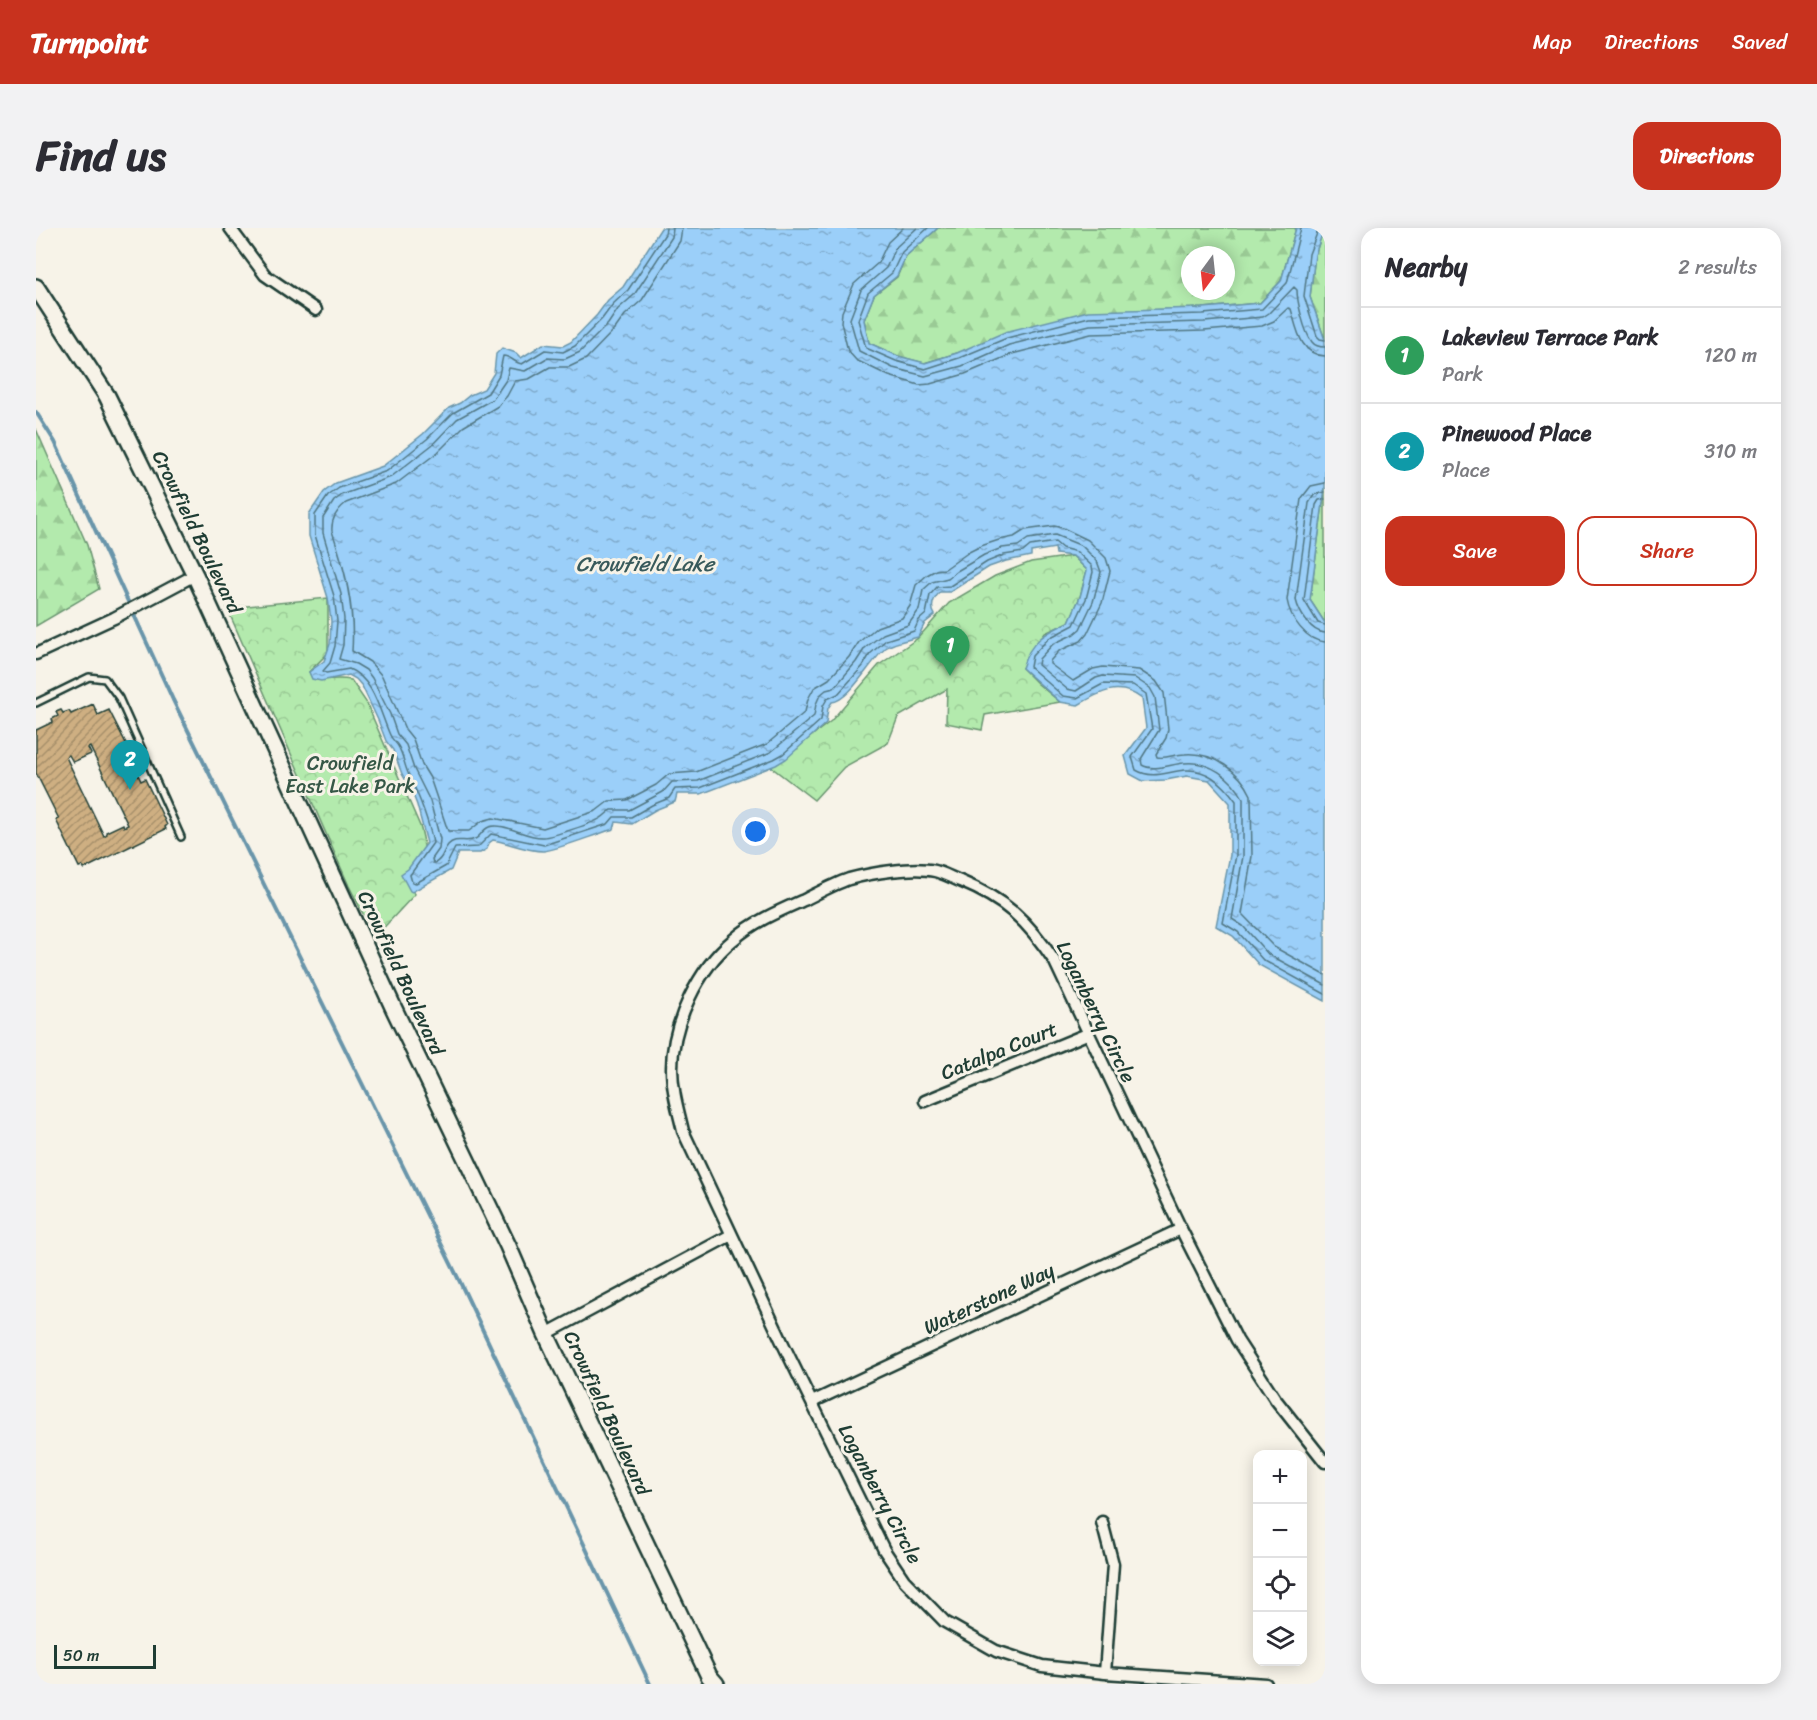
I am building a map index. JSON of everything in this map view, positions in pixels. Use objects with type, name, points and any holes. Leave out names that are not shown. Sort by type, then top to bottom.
[{"type":"main road","name":"Crowfield Boulevard","points":[[36,287],[107,396],[195,575],[394,1009],[508,1246],[546,1334],[709,1676],[716,1684]]},
{"type":"street","points":[[230,228],[265,275],[316,310]]},
{"type":"street","points":[[36,654],[114,618],[195,575]]},
{"type":"street","name":"Loganberry Circle","points":[[1266,1684],[1105,1673],[1042,1666],[996,1651],[945,1622],[904,1580],[884,1551],[683,1131],[675,1100],[672,1067],[676,1040],[685,1009],[709,963],[733,939],[766,918],[847,880],[878,872],[935,871],[989,895],[1012,910],[1037,936],[1055,962],[1180,1228],[1237,1340],[1276,1400],[1325,1462]]},
{"type":"street","name":"Catalpa Court","points":[[925,1101],[1087,1034]]},
{"type":"street","name":"Waterstone Way","points":[[812,1402],[1180,1228]]},
{"type":"street","points":[[546,1334],[731,1234]]},
{"type":"street","points":[[1102,1522],[1113,1564],[1105,1673]]},
{"type":"lane","points":[[36,703],[89,677],[105,679],[119,698],[181,837]]},
{"type":"green space","points":[[938,228],[1296,228],[1281,281],[1260,303],[1147,310],[957,353],[924,363],[898,356],[869,343],[864,320],[874,295],[897,277],[906,256]]},
{"type":"green space","points":[[1324,228],[1325,340],[1310,297],[1315,255]]},
{"type":"green space","points":[[36,429],[87,545],[99,589],[36,626]]},
{"type":"green space","points":[[1325,488],[1325,623],[1310,600]]},
{"type":"green space","points":[[1073,556],[1087,570],[1080,597],[1069,622],[1045,633],[1022,668],[1060,702],[985,715],[982,730],[946,723],[947,689],[898,717],[888,743],[844,767],[814,800],[771,767],[831,721],[879,665],[918,638],[949,603],[995,576],[1031,562]]},
{"type":"green space","name":"Crowfield East Lake Park","points":[[328,598],[328,653],[309,672],[313,679],[351,680],[366,702],[420,826],[424,843],[420,859],[403,875],[415,894],[375,937],[349,886],[227,608]]},
{"type":"water","name":"Crowfield Lake","points":[[661,228],[938,228],[906,256],[897,276],[874,295],[864,320],[869,343],[898,356],[925,363],[957,353],[1005,332],[1088,311],[1203,308],[1260,303],[1281,281],[1296,228],[1324,228],[1315,255],[1310,297],[1325,340],[1325,488],[1310,600],[1325,623],[1325,1001],[1259,965],[1233,936],[1216,926],[1230,855],[1230,803],[1209,780],[1187,776],[1143,781],[1130,774],[1125,756],[1146,728],[1142,699],[1125,691],[1110,690],[1078,705],[1060,702],[1022,668],[1034,644],[1069,622],[1080,597],[1087,570],[1073,556],[1056,554],[1055,548],[1031,552],[1031,556],[989,567],[950,592],[940,592],[933,603],[935,615],[925,623],[918,637],[887,647],[846,695],[832,702],[828,708],[826,723],[786,759],[776,765],[701,794],[677,794],[675,802],[655,810],[632,824],[616,822],[614,829],[557,848],[537,851],[493,840],[487,849],[480,853],[458,853],[451,870],[412,892],[410,891],[401,874],[408,869],[427,843],[417,805],[393,750],[386,741],[362,686],[356,679],[349,675],[321,681],[312,679],[309,672],[324,661],[330,644],[331,621],[328,598],[309,536],[309,514],[324,492],[336,483],[383,466],[423,434],[449,408],[484,389],[494,373],[496,354],[502,348],[516,353],[521,358],[543,344],[563,346],[571,342],[608,300],[623,287]]},
{"type":"building","points":[[93,704],[98,715],[109,710],[135,761],[132,762],[141,781],[145,779],[167,825],[166,829],[84,869],[82,866],[79,867],[36,773],[36,730],[53,722],[52,719],[58,716],[56,712],[69,711],[71,714]],"holes":[[[90,747],[128,825],[124,827],[123,824],[106,832],[104,836],[66,757],[69,755],[73,762],[91,754],[88,748]]]},
{"type":"waterway","points":[[36,412],[55,442],[173,700],[460,1282],[650,1684]]},
{"type":"place","name":"Lakeview Terrace Park","points":[[950,676]]},
{"type":"place","name":"Pinewood Place","points":[[130,790]]}]
